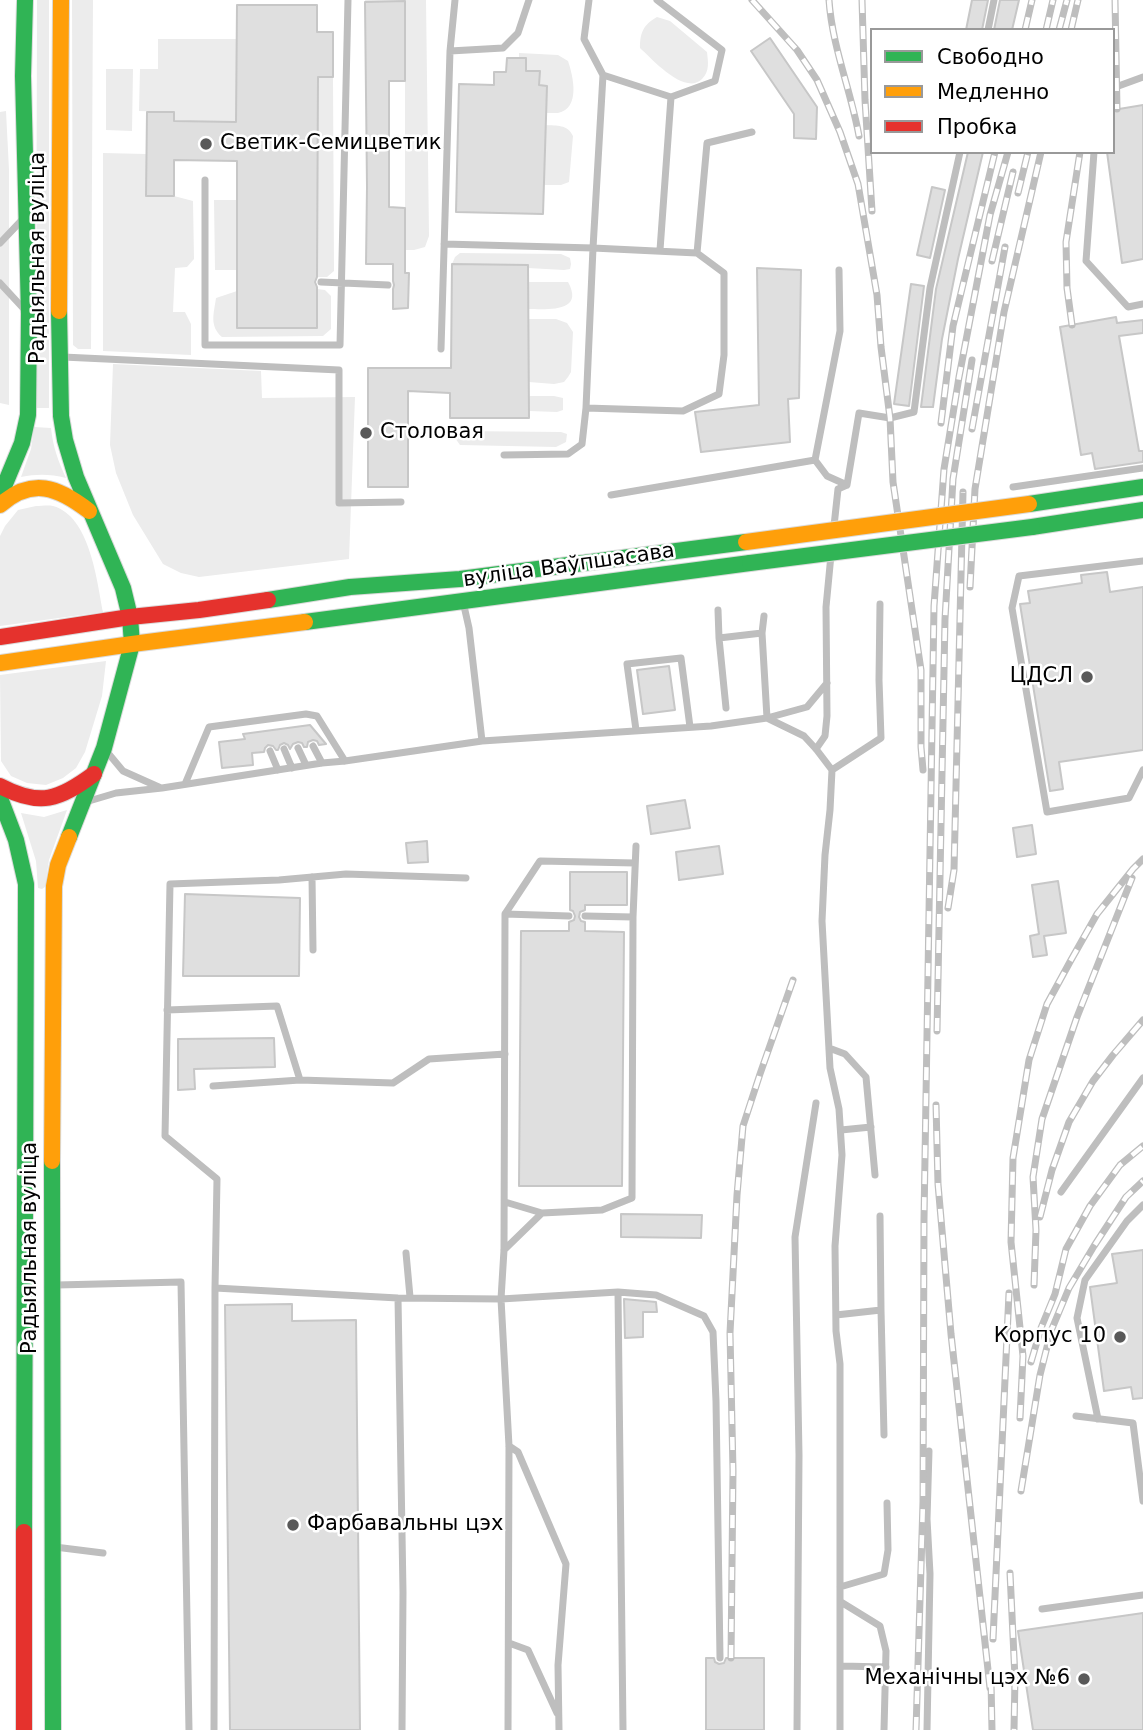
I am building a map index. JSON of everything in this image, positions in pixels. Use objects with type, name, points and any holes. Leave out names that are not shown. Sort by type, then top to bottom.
[{"type":"main road","name":"Радыяльная вуліца","points":[[0,496],[23,443],[28,415],[29,314],[23,76],[25,0]]},
{"type":"main road","name":"Радыяльная вуліца","points":[[54,1730],[54,886],[58,865],[104,748],[132,644],[130,617],[123,588],[76,477],[61,416],[61,0]]},
{"type":"main road","points":[[0,505],[17,492],[38,487],[71,496],[89,511]]},
{"type":"main road","name":"вуліца Ваўпшасава","points":[[0,637],[350,587],[460,579],[1143,487]]},
{"type":"main road","name":"вуліца Ваўпшасава","points":[[0,663],[1032,527],[1143,510]]},
{"type":"main road","points":[[0,786],[29,799],[48,799],[76,788],[94,774]]},
{"type":"main road","name":"Радыяльная вуліца","points":[[0,798],[18,841],[26,884],[24,1730]]},
{"type":"lane","points":[[205,180],[205,345],[340,345],[348,0]]},
{"type":"lane","points":[[441,349],[450,51],[455,0]]},
{"type":"lane","points":[[450,51],[503,48],[518,33],[528,0]]},
{"type":"lane","points":[[504,455],[568,454],[582,444],[603,75],[584,39],[589,0]]},
{"type":"lane","points":[[603,75],[671,97],[715,82],[722,50],[657,0]]},
{"type":"lane","points":[[988,28],[994,0]]},
{"type":"lane","points":[[1115,87],[1143,77]]},
{"type":"lane","points":[[660,250],[671,97]]},
{"type":"lane","points":[[697,253],[707,143],[752,132]]},
{"type":"lane","points":[[847,485],[859,413],[890,418],[914,412],[930,288],[960,154]]},
{"type":"lane","points":[[1094,154],[1086,261],[1128,307],[1143,303]]},
{"type":"lane","points":[[0,243],[27,216]]},
{"type":"lane","points":[[444,244],[697,253],[724,273],[724,355],[719,394],[683,411],[586,408]]},
{"type":"lane","points":[[839,270],[839,331],[815,460],[827,476],[847,485]]},
{"type":"lane","points":[[0,282],[29,314]]},
{"type":"lane","points":[[321,282],[388,285]]},
{"type":"lane","points":[[59,356],[339,370],[339,503],[401,502]]},
{"type":"lane","points":[[611,495],[815,460]]},
{"type":"lane","points":[[1013,486],[1143,468]]},
{"type":"lane","points":[[816,749],[825,736],[827,716],[826,607],[838,489],[847,485]]},
{"type":"lane","points":[[1143,561],[1019,576],[1012,608],[1047,812],[1129,798],[1143,770]]},
{"type":"lane","points":[[463,602],[469,628],[482,741]]},
{"type":"lane","points":[[832,770],[881,738],[880,604]]},
{"type":"lane","points":[[718,610],[726,708]]},
{"type":"lane","points":[[764,616],[762,633],[767,718]]},
{"type":"lane","points":[[719,638],[762,633]]},
{"type":"lane","points":[[636,730],[627,664],[681,658],[690,727]]},
{"type":"lane","points":[[83,803],[116,793],[482,741],[690,727],[767,718],[807,707],[827,683]]},
{"type":"lane","points":[[185,784],[209,727],[306,714],[317,716],[345,761]]},
{"type":"lane","points":[[298,715],[303,726]]},
{"type":"lane","points":[[285,717],[290,727]]},
{"type":"lane","points":[[767,718],[804,736],[832,770],[822,921],[830,1068],[839,1109],[842,1155],[835,1246],[840,1364],[840,1730]]},
{"type":"lane","points":[[271,719],[276,729]]},
{"type":"lane","points":[[256,721],[261,731]]},
{"type":"lane","points":[[313,746],[322,763]]},
{"type":"lane","points":[[104,748],[123,771],[162,788]]},
{"type":"lane","points":[[298,748],[306,765]]},
{"type":"lane","points":[[284,749],[292,768]]},
{"type":"lane","points":[[270,751],[278,770]]},
{"type":"lane","points":[[505,1202],[542,1213],[602,1210],[632,1198],[633,917],[636,846]]},
{"type":"lane","points":[[508,1730],[509,1446],[501,1299],[505,1250],[505,914],[540,861],[635,863]]},
{"type":"lane","points":[[214,1730],[217,1179],[165,1136],[170,884],[279,880],[346,874],[466,878]]},
{"type":"lane","points":[[312,877],[313,950]]},
{"type":"lane","points":[[505,914],[569,916]]},
{"type":"lane","points":[[585,916],[633,917]]},
{"type":"lane","points":[[167,1010],[277,1006],[300,1080]]},
{"type":"lane","points":[[829,1048],[845,1054],[866,1077],[875,1175]]},
{"type":"lane","points":[[213,1086],[300,1080],[393,1083],[429,1059],[505,1054]]},
{"type":"lane","points":[[1061,1192],[1143,1078]]},
{"type":"lane","points":[[797,1730],[799,1455],[795,1237],[816,1103]]},
{"type":"lane","points":[[841,1130],[871,1127]]},
{"type":"lane","points":[[1098,1419],[1077,1318],[1086,1280],[1127,1221],[1143,1205]]},
{"type":"lane","points":[[505,1250],[542,1213]]},
{"type":"lane","points":[[880,1216],[884,1435]]},
{"type":"lane","points":[[406,1254],[410,1297]]},
{"type":"lane","points":[[52,1285],[181,1282],[189,1730]]},
{"type":"lane","points":[[215,1287],[398,1298],[501,1299],[618,1292],[656,1295],[704,1316],[713,1332],[720,1658]]},
{"type":"lane","points":[[618,1292],[623,1730]]},
{"type":"lane","points":[[398,1298],[403,1592],[402,1730]]},
{"type":"lane","points":[[836,1315],[881,1310]]},
{"type":"lane","points":[[1076,1416],[1133,1423],[1143,1421]]},
{"type":"lane","points":[[1133,1423],[1143,1501]]},
{"type":"lane","points":[[509,1446],[518,1452],[566,1564],[558,1665],[559,1730]]},
{"type":"lane","points":[[927,1730],[929,1451]]},
{"type":"lane","points":[[841,1587],[884,1574],[888,1550],[887,1503]]},
{"type":"lane","points":[[53,1547],[103,1553]]},
{"type":"lane","points":[[1042,1609],[1143,1595]]},
{"type":"lane","points":[[841,1602],[880,1626],[886,1651],[884,1730]]},
{"type":"lane","points":[[509,1643],[528,1650],[559,1717]]},
{"type":"lane","points":[[841,1666],[886,1667]]},
{"type":"shaded area","points":[[37,0],[49,0],[49,408],[36,408]]},
{"type":"shaded area","points":[[72,0],[93,0],[91,349],[78,349],[73,345]]},
{"type":"shaded area","points":[[365,0],[426,0],[429,236],[425,247],[414,250],[405,250],[405,2]]},
{"type":"shaded area","points":[[657,17],[670,21],[707,52],[707,70],[702,79],[695,83],[678,80],[640,48],[643,30]]},
{"type":"shaded area","points":[[158,39],[236,39],[236,122],[174,121],[173,112],[139,111],[140,69],[158,69]]},
{"type":"shaded area","points":[[519,53],[558,55],[568,61],[574,91],[570,105],[565,110],[546,113],[547,86],[539,85],[539,71],[526,71]]},
{"type":"shaded area","points":[[106,69],[133,69],[132,131],[106,130]]},
{"type":"shaded area","points":[[318,77],[333,77],[334,271],[327,277],[317,277]]},
{"type":"shaded area","points":[[6,111],[9,170],[9,405],[0,403],[0,112]]},
{"type":"shaded area","points":[[546,125],[565,128],[573,136],[569,182],[561,185],[544,185]]},
{"type":"shaded area","points":[[103,153],[146,154],[146,196],[174,196],[193,201],[194,259],[187,267],[175,268],[173,312],[185,312],[191,324],[191,355],[103,351]]},
{"type":"shaded area","points":[[214,200],[236,200],[237,270],[215,270]]},
{"type":"shaded area","points":[[460,253],[561,254],[570,258],[571,264],[570,269],[564,270],[528,268],[528,265],[452,264]]},
{"type":"shaded area","points":[[528,282],[568,282],[572,299],[562,307],[528,309]]},
{"type":"shaded area","points":[[317,289],[325,290],[331,296],[331,329],[323,336],[222,337],[215,328],[213,319],[216,298],[237,291],[237,328],[316,328]]},
{"type":"shaded area","points":[[528,319],[556,319],[567,323],[573,332],[571,372],[564,382],[529,382]]},
{"type":"shaded area","points":[[113,364],[261,371],[262,398],[355,397],[349,559],[199,577],[181,573],[163,564],[133,515],[116,473],[110,445]]},
{"type":"shaded area","points":[[529,396],[563,398],[563,410],[529,411]]},
{"type":"shaded area","points":[[34,427],[51,428],[56,454],[66,478],[44,475],[21,477],[31,449]]},
{"type":"shaded area","points":[[458,431],[567,434],[566,442],[556,447],[460,445],[455,438]]},
{"type":"shaded area","points":[[53,506],[66,512],[76,522],[90,551],[103,612],[0,626],[0,536],[18,510]]},
{"type":"shaded area","points":[[106,661],[102,696],[85,752],[76,768],[63,778],[46,785],[27,783],[11,776],[1,761],[0,675]]},
{"type":"shaded area","points":[[67,810],[49,860],[45,887],[38,888],[36,861],[21,813],[44,817]]},
{"type":"building","points":[[972,0],[988,0],[982,28],[966,28]]},
{"type":"building","points":[[1000,0],[1019,0],[1012,28],[994,28]]},
{"type":"building","points":[[405,1],[405,81],[389,81],[389,207],[405,208],[408,308],[393,309],[393,264],[366,264],[365,2]]},
{"type":"building","points":[[237,5],[317,5],[317,32],[333,32],[333,77],[318,77],[315,282],[317,328],[237,328],[237,161],[174,160],[174,196],[146,196],[147,112],[174,112],[174,121],[236,122]]},
{"type":"building","points":[[770,38],[817,107],[816,139],[794,138],[794,114],[751,51]]},
{"type":"building","points":[[507,58],[526,58],[526,71],[540,71],[539,85],[547,86],[543,214],[456,212],[459,84],[494,85],[494,72],[506,72]]},
{"type":"building","points":[[1143,105],[1143,259],[1122,263],[1107,154],[1115,154],[1115,110]]},
{"type":"building","points":[[968,154],[983,154],[942,339],[933,407],[921,407],[936,289]]},
{"type":"building","points":[[932,187],[945,190],[930,258],[917,255]]},
{"type":"building","points":[[452,264],[528,265],[529,418],[450,418],[450,393],[408,391],[408,487],[368,487],[368,368],[451,368]]},
{"type":"building","points":[[757,268],[801,270],[799,398],[788,399],[790,442],[701,452],[695,412],[759,405]]},
{"type":"building","points":[[911,284],[924,286],[909,406],[894,404]]},
{"type":"building","points":[[1116,317],[1117,323],[1143,320],[1143,333],[1119,336],[1143,462],[1095,469],[1092,453],[1081,455],[1060,327]]},
{"type":"building","name":"ЦДСЛ","points":[[1107,572],[1110,592],[1143,587],[1143,750],[1059,762],[1063,789],[1050,791],[1020,604],[1030,603],[1028,591],[1082,583],[1081,575]]},
{"type":"building","points":[[669,666],[675,710],[643,714],[637,670]]},
{"type":"building","points":[[310,725],[326,744],[319,745],[313,740],[304,747],[298,742],[290,749],[284,743],[278,750],[268,745],[264,752],[252,753],[253,765],[222,768],[219,742],[245,739],[243,734]]},
{"type":"building","points":[[685,800],[690,828],[651,834],[647,806]]},
{"type":"building","points":[[1032,825],[1036,854],[1017,857],[1013,828]]},
{"type":"building","points":[[427,841],[428,862],[408,863],[406,843]]},
{"type":"building","points":[[719,846],[723,874],[679,880],[676,852]]},
{"type":"building","points":[[570,872],[627,872],[627,905],[585,905],[585,910],[580,912],[579,917],[585,922],[585,931],[624,932],[622,1186],[519,1186],[521,931],[569,931],[569,922],[574,920],[575,916],[570,910]]},
{"type":"building","points":[[1058,881],[1066,933],[1044,936],[1047,955],[1033,957],[1030,936],[1039,934],[1032,885]]},
{"type":"building","points":[[185,894],[300,898],[299,976],[183,976]]},
{"type":"building","points":[[274,1038],[275,1067],[194,1069],[195,1089],[178,1090],[178,1039]]},
{"type":"building","points":[[621,1214],[702,1215],[701,1238],[621,1237]]},
{"type":"building","name":"Корпус 10","points":[[1143,1250],[1143,1398],[1133,1399],[1131,1387],[1104,1391],[1090,1287],[1117,1283],[1112,1254]]},
{"type":"building","points":[[624,1299],[656,1302],[657,1312],[643,1312],[643,1337],[625,1338]]},
{"type":"building","name":"Фарбавальны цэх","points":[[292,1304],[292,1321],[356,1320],[360,1730],[230,1730],[225,1305]]},
{"type":"building","name":"Механічны цэх №6","points":[[1143,1613],[1143,1730],[1033,1730],[1018,1631]]},
{"type":"building","points":[[706,1658],[714,1658],[719,1664],[724,1663],[726,1658],[764,1658],[764,1730],[706,1730]]},
{"type":"railway","points":[[752,0],[797,50],[817,80],[840,132],[858,184],[877,295],[890,418],[893,482],[921,670],[923,770]]},
{"type":"railway","points":[[829,0],[834,34],[859,136]]},
{"type":"railway","points":[[862,0],[872,211]]},
{"type":"railway","points":[[1025,28],[1032,0]]},
{"type":"railway","points":[[1046,28],[1053,0]]},
{"type":"railway","points":[[1060,28],[1067,0]]},
{"type":"railway","points":[[1071,28],[1078,0]]},
{"type":"railway","points":[[1115,0],[1117,109]]},
{"type":"railway","points":[[941,423],[953,326],[995,154]]},
{"type":"railway","points":[[916,1730],[923,1502],[924,1219],[934,606],[944,469],[990,215],[1007,154]]},
{"type":"railway","points":[[1018,193],[1028,154]]},
{"type":"railway","points":[[970,587],[975,489],[1004,312],[1041,154]]},
{"type":"railway","points":[[1072,325],[1067,288],[1066,242],[1080,154]]},
{"type":"railway","points":[[992,261],[1013,172]]},
{"type":"railway","points":[[972,429],[1005,247]]},
{"type":"railway","points":[[937,1031],[945,619],[953,479],[972,360]]},
{"type":"railway","points":[[948,908],[954,870],[963,492]]},
{"type":"railway","points":[[1020,1418],[1023,1356],[1011,1242],[1013,1158],[1029,1060],[1047,1004],[1097,914],[1143,859]]},
{"type":"railway","points":[[1034,1285],[1036,1230],[1033,1177],[1042,1119],[1077,1017],[1132,878]]},
{"type":"railway","points":[[731,1658],[733,1471],[730,1333],[743,1126],[793,980]]},
{"type":"railway","points":[[1040,1217],[1052,1170],[1069,1122],[1093,1081],[1143,1020]]},
{"type":"railway","points":[[936,1105],[938,1184],[951,1334],[990,1688]]},
{"type":"railway","points":[[1031,1362],[1055,1294],[1066,1249],[1090,1206],[1120,1165],[1143,1146]]},
{"type":"railway","points":[[1021,1491],[1040,1375],[1051,1331],[1069,1288],[1094,1246],[1126,1197],[1143,1181]]},
{"type":"railway","points":[[993,1639],[1009,1293]]},
{"type":"railway","points":[[1010,1573],[1015,1678],[1014,1730]]},
{"type":"railway","points":[[991,1681],[992,1730]]},
{"type":"traffic: fast","points":[[0,496],[22,443],[28,415],[29,314],[23,76],[25,0]]},
{"type":"traffic: fast","points":[[59,311],[61,416],[65,440],[76,477],[123,588],[130,617],[132,644],[104,748],[69,837]]},
{"type":"traffic: fast","points":[[1029,504],[1143,487]]},
{"type":"traffic: fast","points":[[1032,527],[1143,510]]},
{"type":"traffic: fast","points":[[750,563],[1032,527]]},
{"type":"traffic: fast","points":[[268,600],[350,587],[460,579],[746,542]]},
{"type":"traffic: fast","points":[[305,622],[750,563]]},
{"type":"traffic: fast","points":[[0,798],[16,840],[26,884],[24,1532]]},
{"type":"traffic: fast","points":[[52,1161],[53,1730]]},
{"type":"traffic: slow","points":[[59,311],[61,0]]},
{"type":"traffic: slow","points":[[0,505],[23,491],[45,488],[67,496],[89,511]]},
{"type":"traffic: slow","points":[[746,542],[1029,504]]},
{"type":"traffic: slow","points":[[0,663],[305,622]]},
{"type":"traffic: slow","points":[[52,1161],[54,886],[58,865],[69,837]]},
{"type":"traffic: jam","points":[[0,637],[268,600]]},
{"type":"traffic: jam","points":[[0,786],[27,797],[49,798],[70,790],[94,774]]},
{"type":"traffic: jam","points":[[24,1532],[24,1730]]},
{"type":"place","name":"Светик-Семицветик","points":[[206,144]]},
{"type":"place","name":"Столовая","points":[[366,433]]},
{"type":"place","name":"ЦДСЛ","points":[[1087,677]]},
{"type":"place","name":"Корпус 10","points":[[1120,1337]]},
{"type":"place","name":"Фарбавальны цэх","points":[[293,1525]]},
{"type":"place","name":"Механічны цэх №6","points":[[1084,1679]]}]
